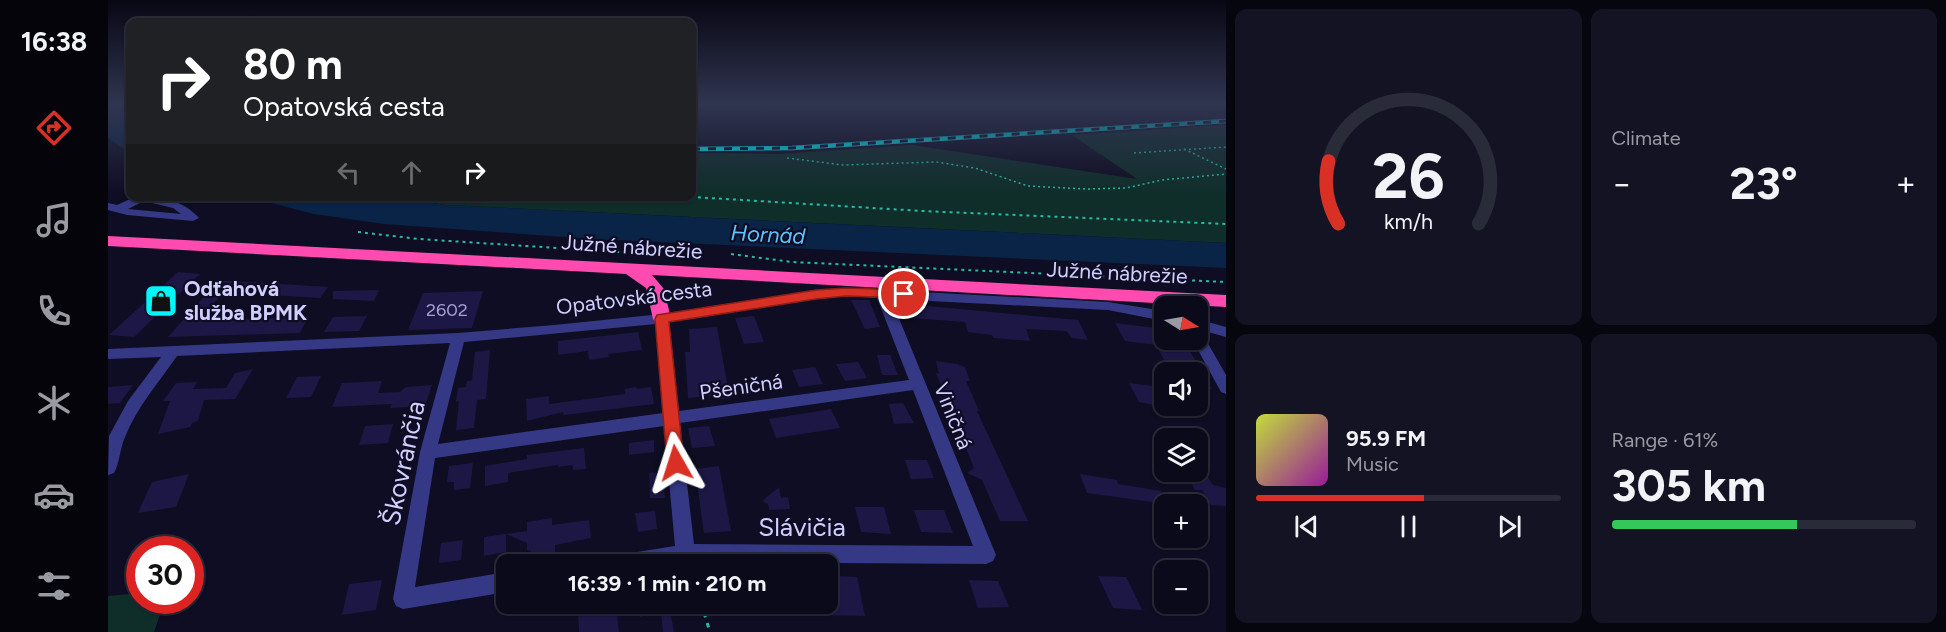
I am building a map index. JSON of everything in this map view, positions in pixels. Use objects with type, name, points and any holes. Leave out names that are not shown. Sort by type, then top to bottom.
[{"type":"highway","name":"Južné nábrežie","points":[[108,229],[1226,290]]},
{"type":"highway","name":"Južné nábrežie","points":[[108,241],[1226,302]]},
{"type":"highway","points":[[630,269],[650,281],[658,293],[662,319]]},
{"type":"highway","points":[[658,293],[668,281],[691,273]]},
{"type":"street","points":[[113,207],[133,201]]},
{"type":"street","points":[[113,207],[127,212],[193,218],[177,205],[158,201]]},
{"type":"street","name":"Opatovská cesta","points":[[108,354],[458,338],[662,319],[816,294],[882,292],[1122,307],[1154,314]]},
{"type":"street","name":"Viničná","points":[[882,292],[986,555]]},
{"type":"street","points":[[662,319],[685,553]]},
{"type":"street","points":[[1208,327],[1226,332]]},
{"type":"street","name":"Škovránčia","points":[[458,338],[428,452],[404,599],[496,584]]},
{"type":"street","points":[[108,468],[111,449],[131,411],[174,350]]},
{"type":"street","points":[[1205,350],[1226,388]]},
{"type":"street","name":"Pšeničná","points":[[428,452],[918,384]]},
{"type":"street","name":"Slávičia","points":[[679,554],[986,555]]},
{"type":"path","points":[[1134,153],[1226,147]]},
{"type":"path","points":[[1184,150],[1226,169]]},
{"type":"path","points":[[787,158],[843,165],[936,162],[975,168],[1028,186],[1086,189],[1126,188],[1170,179],[1226,174]]},
{"type":"path","points":[[696,197],[934,212],[1226,224]]},
{"type":"path","points":[[358,232],[419,239],[634,253],[682,251]]},
{"type":"path","points":[[731,254],[792,262],[1226,282]]},
{"type":"path","points":[[704,614],[710,632]]},
{"type":"green space","points":[[1226,134],[1226,243],[446,205],[418,201],[696,201],[696,153],[779,154],[912,145],[1137,179],[1072,135]]},
{"type":"green space","points":[[126,594],[126,614],[160,614],[154,632],[108,632],[108,596]]},
{"type":"water","points":[[108,134],[126,134],[126,150],[108,138]]},
{"type":"water","name":"Hornád","points":[[264,201],[418,201],[446,205],[1226,243],[1226,268],[592,239],[384,224],[314,214]]},
{"type":"building","points":[[178,272],[200,274],[134,337],[109,335]]},
{"type":"building","points":[[218,281],[328,287],[320,298],[224,292],[198,320],[308,317],[300,333],[168,337]]},
{"type":"building","points":[[379,290],[374,301],[333,299],[333,291]]},
{"type":"building","points":[[483,291],[472,328],[408,330],[423,293]]},
{"type":"building","points":[[851,300],[869,300],[880,327],[865,329]]},
{"type":"building","points":[[907,304],[1078,320],[1088,340],[1072,338],[1066,331],[1026,329],[1030,341],[993,338],[992,335],[968,332],[965,322],[910,318]]},
{"type":"building","points":[[367,316],[359,331],[324,332],[333,317]]},
{"type":"building","points":[[754,316],[764,342],[744,344],[735,318]]},
{"type":"building","points":[[1115,323],[1154,328],[1154,345],[1125,341]]},
{"type":"building","points":[[717,327],[730,399],[714,399],[713,396],[688,398],[685,352],[690,352],[689,329]]},
{"type":"building","points":[[638,332],[642,350],[608,354],[609,357],[589,360],[588,351],[558,355],[558,341]]},
{"type":"building","points":[[490,350],[486,399],[477,400],[474,428],[456,430],[458,388],[466,387],[467,381],[472,380],[475,352]]},
{"type":"building","points":[[1159,350],[1189,350],[1196,362],[1165,362]]},
{"type":"building","points":[[877,355],[890,355],[898,375],[882,375]]},
{"type":"building","points":[[936,361],[965,367],[970,381],[966,381],[979,411],[977,411],[1028,521],[1000,521],[982,480],[967,473],[974,468],[936,373],[939,374]]},
{"type":"building","points":[[858,362],[867,378],[845,381],[836,364]]},
{"type":"building","points":[[815,367],[823,384],[799,387],[792,370]]},
{"type":"building","points":[[253,369],[235,399],[204,400],[198,421],[192,423],[190,427],[158,434],[170,401],[163,401],[176,383],[197,382],[193,389],[226,388],[235,373]]},
{"type":"building","points":[[321,376],[311,397],[286,398],[297,377]]},
{"type":"building","points":[[382,381],[378,393],[400,392],[406,387],[432,385],[425,406],[390,408],[392,404],[332,407],[342,383]]},
{"type":"building","points":[[1129,383],[1154,386],[1154,405],[1139,402]]},
{"type":"building","points":[[133,385],[120,403],[108,404],[108,387]]},
{"type":"building","points":[[636,387],[637,389],[651,387],[654,404],[564,415],[563,412],[527,421],[526,399],[549,396],[549,404],[625,394],[625,389]]},
{"type":"building","points":[[903,403],[914,423],[894,424],[889,404]]},
{"type":"building","points":[[831,409],[840,428],[776,438],[769,419]]},
{"type":"building","points":[[393,424],[388,443],[359,445],[365,426]]},
{"type":"building","points":[[709,426],[715,446],[692,448],[688,428]]},
{"type":"building","points":[[654,440],[654,452],[629,455],[629,443]]},
{"type":"building","points":[[584,448],[586,469],[573,470],[573,465],[558,467],[558,465],[508,473],[508,482],[485,486],[485,466],[527,459],[527,455]]},
{"type":"building","points":[[905,460],[927,460],[934,478],[911,479]]},
{"type":"building","points":[[473,463],[470,488],[454,490],[454,482],[447,482],[449,466]]},
{"type":"building","points":[[719,466],[731,531],[704,533],[695,469]]},
{"type":"building","points":[[663,472],[665,498],[650,498],[649,473]]},
{"type":"building","points":[[189,474],[176,507],[138,513],[152,482]]},
{"type":"building","points":[[1080,474],[1117,480],[1118,484],[1161,491],[1162,494],[1154,494],[1154,502],[1087,493]]},
{"type":"building","points":[[1208,477],[1213,485],[1226,488],[1226,506],[1211,505],[1208,494],[1204,494],[1202,490],[1195,490],[1192,484],[1186,482],[1208,482]]},
{"type":"building","points":[[779,487],[781,498],[788,497],[790,509],[769,510],[768,504],[762,501]]},
{"type":"building","points":[[855,507],[884,507],[891,534],[861,532]]},
{"type":"building","points":[[914,510],[944,510],[953,533],[921,532]]},
{"type":"building","points":[[655,511],[657,529],[638,532],[635,513]]},
{"type":"building","points":[[552,518],[552,525],[589,520],[591,538],[555,545],[555,554],[533,554],[527,550],[527,543],[506,534],[506,552],[484,556],[484,537],[527,531],[527,522]]},
{"type":"building","points":[[463,540],[461,560],[439,563],[441,543]]},
{"type":"building","points":[[838,576],[857,577],[865,616],[816,615],[838,614]]},
{"type":"building","points":[[1098,576],[1126,577],[1142,610],[1113,608]]},
{"type":"building","points":[[382,580],[376,610],[342,615],[349,584]]},
{"type":"building","points":[[969,580],[998,581],[1009,607],[978,608]]},
{"type":"building","points":[[578,614],[617,614],[619,632],[579,632]]},
{"type":"building","points":[[661,614],[671,614],[674,632],[663,632]]},
{"type":"building","points":[[725,614],[752,614],[752,616],[725,616]]},
{"type":"railway","points":[[696,149],[792,148],[1009,134]]},
{"type":"place","name":"Odťahová služba BPMK","points":[[161,301]]},
{"type":"route","points":[[676,463],[662,319],[816,294],[846,292],[904,294]]}]
